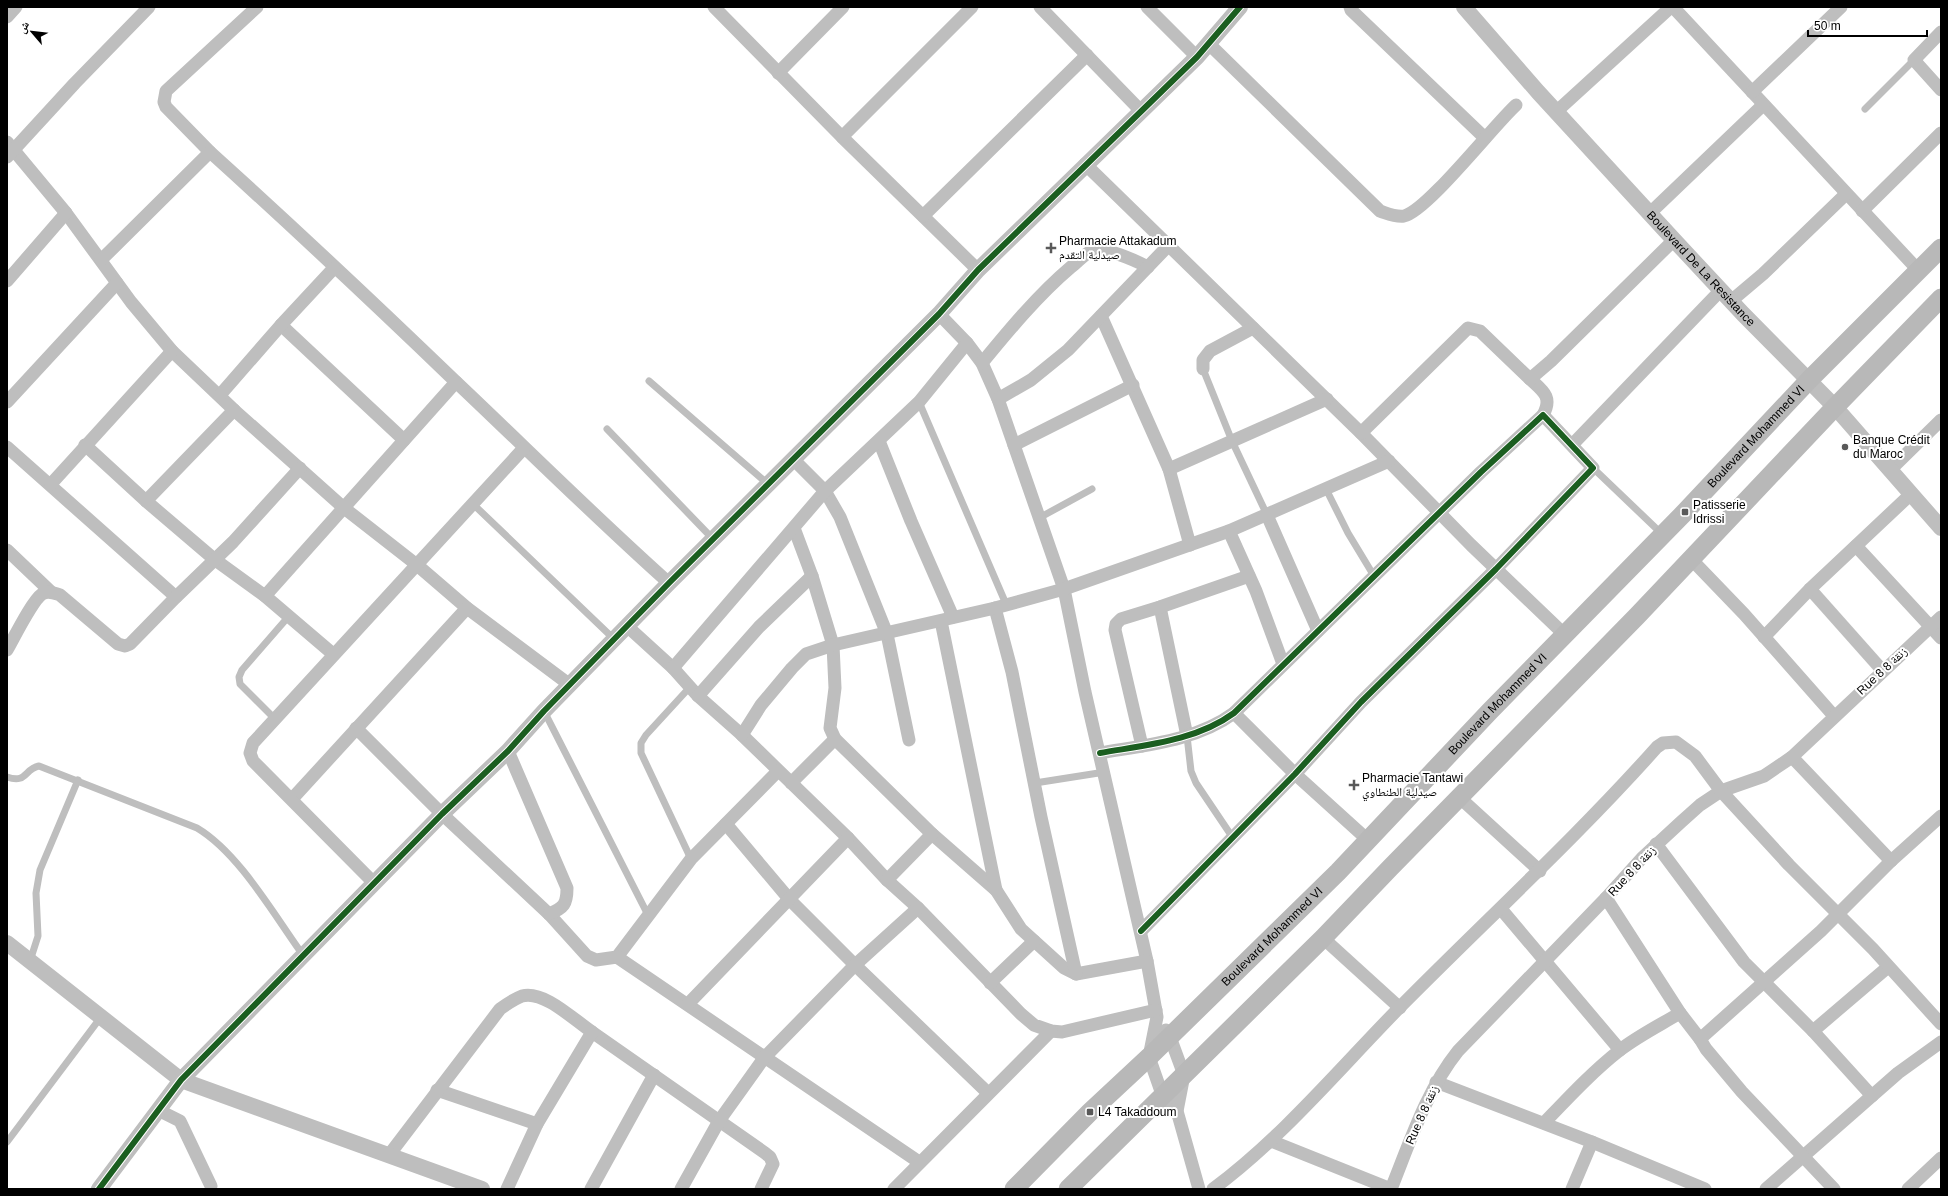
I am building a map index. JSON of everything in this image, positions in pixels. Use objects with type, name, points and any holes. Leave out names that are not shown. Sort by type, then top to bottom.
[{"type":"main road","name":"Boulevard Mohammed VI","points":[[1014,1189],[1090,1112],[1149,1057],[1369,841],[1809,380],[1941,248]]},
{"type":"main road","points":[[1068,1189],[1323,938],[1692,560],[1835,407],[1941,298]]},
{"type":"street","points":[[7,17],[16,7]]},
{"type":"street","points":[[149,7],[9,149],[66,213],[117,283],[172,352],[220,395],[234,410],[344,508],[417,565],[467,608],[570,685]]},
{"type":"street","points":[[257,7],[166,91],[164,102],[166,107],[210,152],[669,583]]},
{"type":"street","points":[[714,7],[842,138],[978,270]]},
{"type":"street","points":[[778,73],[843,7]]},
{"type":"street","points":[[842,138],[972,7]]},
{"type":"street","points":[[1040,7],[1141,111]]},
{"type":"street","points":[[1147,7],[1197,57]]},
{"type":"street","points":[[99,1189],[181,1080],[442,814],[508,752],[544,711],[628,628],[669,583],[939,314],[978,270],[1085,164],[1197,57],[1240,7]]},
{"type":"street","points":[[1350,7],[1351,10],[1485,138]]},
{"type":"street","name":"Boulevard De La Resistance","points":[[1464,7],[1649,214],[1726,296],[1835,407],[1911,494],[1939,523]]},
{"type":"street","points":[[1557,111],[1672,7],[1918,271]]},
{"type":"street","points":[[1752,92],[1841,7]]},
{"type":"street","points":[[1941,32],[1914,60],[1941,90]]},
{"type":"street","points":[[1208,43],[1380,211],[1395,216],[1406,215],[1421,206],[1516,105]]},
{"type":"street","points":[[923,216],[1087,56]]},
{"type":"street","points":[[1649,214],[1763,105]]},
{"type":"street","points":[[1862,211],[1941,133]]},
{"type":"street","points":[[101,260],[210,152]]},
{"type":"street","points":[[1085,164],[1327,399],[1496,569],[1564,635]]},
{"type":"street","points":[[1572,445],[1726,296],[1763,274],[1846,194]]},
{"type":"street","points":[[7,281],[66,213]]},
{"type":"street","points":[[1530,379],[1552,361],[1674,240]]},
{"type":"street","points":[[998,399],[1031,380],[1068,350],[1168,246]]},
{"type":"street","points":[[982,363],[1012,327],[1060,277],[1091,252],[1105,251],[1121,255],[1148,266]]},
{"type":"street","points":[[220,395],[281,325],[334,268]]},
{"type":"street","points":[[7,402],[117,283]]},
{"type":"street","points":[[939,314],[967,343],[982,363],[998,399],[1064,589],[1085,692],[1105,772],[1147,961],[1156,1014],[1149,1057],[1163,1097],[1177,1111]]},
{"type":"street","points":[[1101,316],[1133,385],[1169,469],[1190,545]]},
{"type":"street","points":[[281,325],[404,440]]},
{"type":"street","points":[[1203,369],[1203,360],[1210,351],[1254,328]]},
{"type":"street","points":[[1100,753],[1187,736],[1218,723],[1234,713],[1440,512],[1543,415],[1547,408],[1548,401],[1546,395],[1488,338],[1480,331],[1468,328],[1361,433]]},
{"type":"street","points":[[673,668],[825,491],[919,402],[967,343]]},
{"type":"street","points":[[51,484],[85,445],[172,352]]},
{"type":"street","points":[[266,596],[456,382]]},
{"type":"street","points":[[1014,445],[1133,385]]},
{"type":"street","points":[[1169,469],[1327,399]]},
{"type":"street","points":[[146,501],[234,410]]},
{"type":"street","points":[[1140,931],[1295,774],[1361,702],[1496,569],[1593,468],[1543,415]]},
{"type":"street","points":[[1890,470],[1941,420]]},
{"type":"street","points":[[879,441],[911,521],[947,619],[996,890]]},
{"type":"street","points":[[85,445],[146,501],[214,558],[266,596],[333,654]]},
{"type":"street","points":[[7,447],[51,484],[176,596]]},
{"type":"street","points":[[374,883],[253,760],[250,753],[253,743],[333,654],[524,448]]},
{"type":"street","points":[[793,459],[825,491],[840,517],[887,634],[909,740]]},
{"type":"street","points":[[742,735],[762,705],[792,668],[806,654],[833,645],[887,634],[1064,589],[1229,531],[1267,516],[1389,461]]},
{"type":"street","points":[[7,550],[50,592],[60,595],[118,644],[125,646],[130,644],[214,558],[233,542],[300,468]]},
{"type":"street","points":[[1764,637],[1810,589],[1911,494]]},
{"type":"street","points":[[1267,516],[1318,631]]},
{"type":"street","points":[[794,528],[812,576],[833,645],[836,688],[830,728],[835,739],[932,834],[996,890],[1013,919],[1057,963],[1076,974],[1147,961]]},
{"type":"street","points":[[1229,531],[1263,608],[1283,664]]},
{"type":"street","points":[[1856,546],[1941,638]]},
{"type":"street","points":[[1692,560],[1764,637],[1834,716]]},
{"type":"street","points":[[694,691],[812,576]]},
{"type":"street","points":[[1142,746],[1115,627],[1121,618],[1160,607],[1249,576]]},
{"type":"street","points":[[1810,589],[1882,670]]},
{"type":"street","points":[[7,650],[35,602],[42,594],[50,592]]},
{"type":"street","points":[[1001,606],[1012,672],[1076,974]]},
{"type":"street","points":[[1160,607],[1187,736]]},
{"type":"street","points":[[292,799],[467,608]]},
{"type":"street","name":"Rue 8 8 زنقة","points":[[1391,1189],[1418,1120],[1436,1082],[1458,1051],[1656,844],[1700,805],[1721,791],[1764,776],[1792,757],[1812,740],[1834,716],[1882,670],[1941,617]]},
{"type":"street","points":[[628,628],[673,668],[694,691],[742,735],[848,838],[887,880],[918,908],[990,983],[1034,1025],[1062,1032],[1156,1014]]},
{"type":"street","points":[[1234,713],[1295,774],[1369,841]]},
{"type":"street","points":[[356,728],[442,814],[549,914],[587,956],[596,960],[617,957],[919,1162]]},
{"type":"street","points":[[791,783],[835,739]]},
{"type":"street","points":[[1213,1189],[1271,1141],[1400,1008],[1540,871],[1656,746],[1663,743],[1676,742],[1684,747],[1703,765],[1721,791],[1789,865],[1839,914],[1941,1024]]},
{"type":"street","points":[[508,752],[567,888],[567,900],[559,910],[549,914]]},
{"type":"street","points":[[1792,757],[1891,862]]},
{"type":"street","points":[[617,957],[691,860],[778,771]]},
{"type":"street","points":[[1459,797],[1540,871]]},
{"type":"street","points":[[1700,1039],[1839,914],[1891,862],[1939,821]]},
{"type":"street","points":[[726,824],[790,900],[988,1093]]},
{"type":"street","points":[[887,880],[932,834]]},
{"type":"street","points":[[688,1004],[790,900],[848,838]]},
{"type":"street","points":[[1656,844],[1731,946],[1763,983],[1813,1031],[1872,1096]]},
{"type":"street","points":[[1606,898],[1680,1013],[1706,1049],[1742,1092],[1834,1189]]},
{"type":"street","points":[[681,1189],[719,1121],[764,1058],[855,965],[918,908]]},
{"type":"street","points":[[1501,910],[1546,960],[1620,1050]]},
{"type":"street","points":[[1323,938],[1400,1008]]},
{"type":"street","points":[[990,983],[1034,941]]},
{"type":"street","points":[[7,943],[181,1080],[482,1189]]},
{"type":"street","points":[[1813,1031],[1888,967]]},
{"type":"street","points":[[389,1155],[500,1009],[523,996],[538,996],[551,1002],[770,1157],[773,1164],[761,1189]]},
{"type":"street","points":[[1544,1123],[1589,1076],[1620,1050],[1637,1038],[1680,1013]]},
{"type":"street","points":[[1156,1014],[1170,1036],[1184,1075],[1177,1111],[1199,1189]]},
{"type":"street","points":[[894,1189],[1051,1030]]},
{"type":"street","points":[[507,1189],[538,1124],[592,1032]]},
{"type":"street","points":[[1766,1189],[1898,1073],[1941,1042]]},
{"type":"street","points":[[591,1189],[654,1075]]},
{"type":"street","points":[[1436,1082],[1592,1142],[1705,1189]]},
{"type":"street","points":[[437,1090],[538,1124]]},
{"type":"street","points":[[158,1110],[180,1121],[211,1188]]},
{"type":"street","points":[[1271,1141],[1391,1189]]},
{"type":"street","points":[[1572,1189],[1592,1142]]},
{"type":"street","points":[[1908,1189],[1941,1158]]},
{"type":"lane","points":[[1865,109],[1914,60]]},
{"type":"lane","points":[[1203,369],[1232,441],[1267,516]]},
{"type":"lane","points":[[649,381],[768,484]]},
{"type":"lane","points":[[919,402],[1001,606]]},
{"type":"lane","points":[[607,429],[713,539]]},
{"type":"lane","points":[[1593,468],[1662,534]]},
{"type":"lane","points":[[1039,518],[1092,489]]},
{"type":"lane","points":[[1326,490],[1348,533],[1374,576]]},
{"type":"lane","points":[[473,504],[615,640]]},
{"type":"lane","points":[[275,719],[240,684],[239,677],[242,670],[289,616]]},
{"type":"lane","points":[[691,860],[641,753],[641,743],[646,735],[694,691]]},
{"type":"lane","points":[[544,711],[648,915]]},
{"type":"lane","points":[[1187,736],[1191,771],[1196,783],[1232,838]]},
{"type":"lane","points":[[7,777],[17,780],[22,778],[35,766],[39,766],[78,780],[197,828],[210,836],[249,879],[303,955]]},
{"type":"lane","points":[[1035,783],[1105,772]]},
{"type":"lane","points":[[30,961],[38,936],[37,882],[40,870],[78,780]]},
{"type":"lane","points":[[7,1142],[101,1017]]},
{"type":"cycle path","points":[[99,1189],[181,1080],[442,814],[508,751],[544,711],[669,583],[939,314],[978,270],[1197,57],[1240,7]]},
{"type":"cycle path","points":[[1100,753],[1187,736],[1203,730],[1234,713],[1481,472],[1543,415],[1593,468],[1496,569],[1361,702],[1295,774],[1141,931]]},
{"type":"place","name":"Pharmacie Attakadum صيدلية التقدم","points":[[1051,248]]},
{"type":"place","name":"Banque Crédit du Maroc","points":[[1845,447]]},
{"type":"place","name":"Patisserie Idrissi","points":[[1685,512]]},
{"type":"place","name":"Pharmacie Tantawi صيدلية الطنطاوي","points":[[1354,785]]},
{"type":"place","name":"L4 Takaddoum","points":[[1090,1112]]}]
